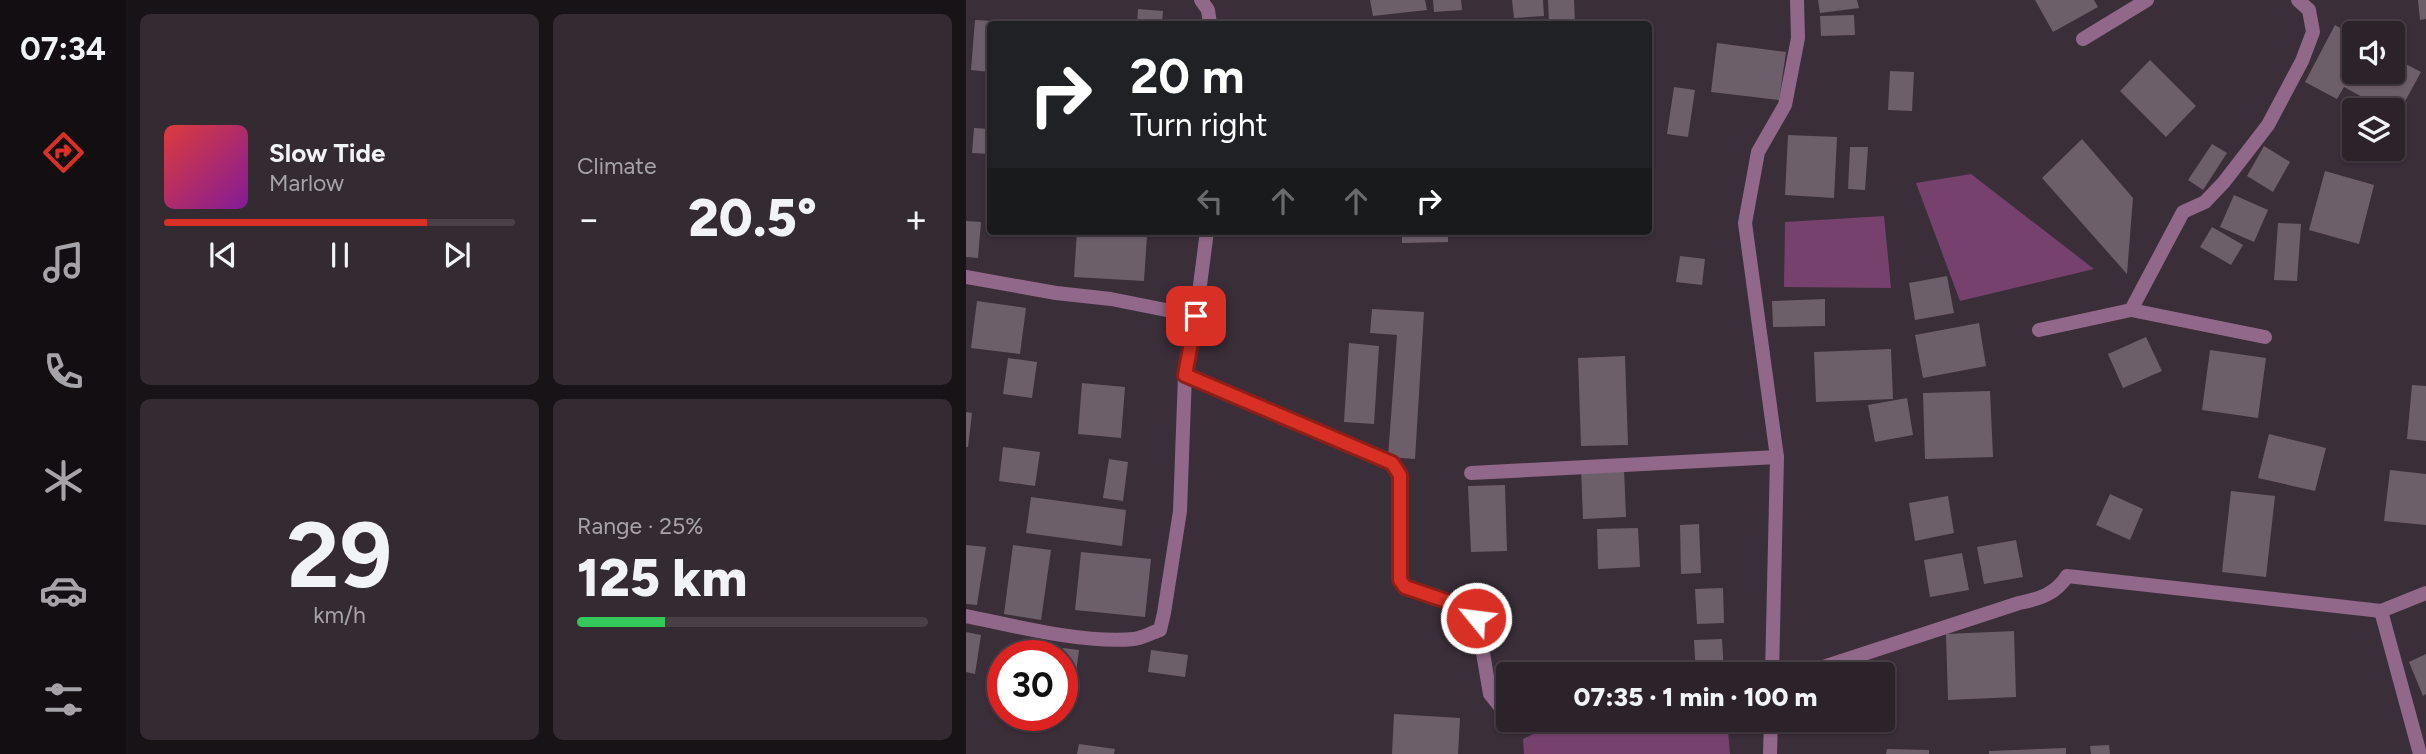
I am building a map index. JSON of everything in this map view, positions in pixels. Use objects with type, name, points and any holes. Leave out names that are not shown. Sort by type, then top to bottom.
[{"type":"street","points":[[1201,0],[1208,10],[1210,21]]},
{"type":"street","points":[[1772,662],[1777,457],[1745,223],[1758,152],[1785,104],[1798,38],[1797,0]]},
{"type":"street","points":[[2083,39],[2147,0]]},
{"type":"street","points":[[2132,310],[2183,212],[2204,202],[2224,182],[2267,125],[2291,82],[2313,32],[2309,10],[2298,0]]},
{"type":"street","points":[[966,616],[1022,628],[1097,638],[1136,639],[1160,630],[1180,511],[1185,375],[1206,235]]},
{"type":"street","points":[[966,277],[1056,293],[1111,299],[1196,316]]},
{"type":"street","points":[[2039,330],[2132,310],[2265,337]]},
{"type":"street","points":[[1185,375],[1392,463],[1400,475],[1400,580],[1405,587],[1470,609],[1476,618],[1490,694],[1496,702]]},
{"type":"street","points":[[1471,473],[1777,457]]},
{"type":"street","points":[[1839,662],[2038,599],[2060,588],[2067,576],[2381,611],[2426,593]]},
{"type":"street","points":[[2381,611],[2420,754]]},
{"type":"street","points":[[1770,754],[1771,732]]},
{"type":"shaded area","points":[[1971,174],[2094,269],[1960,301],[1916,183]]},
{"type":"shaded area","points":[[1884,216],[1891,288],[1784,287],[1785,222]]},
{"type":"shaded area","points":[[1538,732],[1728,732],[1730,754],[1524,754],[1523,739]]},
{"type":"building","points":[[1370,0],[1425,0],[1427,10],[1373,16]]},
{"type":"building","points":[[1433,0],[1461,0],[1462,10],[1434,12]]},
{"type":"building","points":[[1512,0],[1543,0],[1544,16],[1514,18]]},
{"type":"building","points":[[1548,0],[1574,0],[1575,21],[1549,21]]},
{"type":"building","points":[[1818,0],[1857,0],[1859,8],[1820,13]]},
{"type":"building","points":[[2035,0],[2094,0],[2098,7],[2053,32]]},
{"type":"building","points":[[2418,0],[2426,0],[2426,19],[2420,20]]},
{"type":"building","points":[[1138,9],[1163,11],[1162,21],[1137,21]]},
{"type":"building","points":[[1854,15],[1855,35],[1821,36],[1820,16]]},
{"type":"building","points":[[975,20],[993,21],[987,21],[987,72],[971,70]]},
{"type":"building","points":[[2335,25],[2342,29],[2342,84],[2405,84],[2405,64],[2421,72],[2405,101],[2405,98],[2364,98],[2344,87],[2337,99],[2305,82]]},
{"type":"building","points":[[1717,43],[1786,52],[1779,100],[1711,92]]},
{"type":"building","points":[[2150,60],[2196,106],[2166,137],[2120,91]]},
{"type":"building","points":[[1890,71],[1914,72],[1912,111],[1888,110]]},
{"type":"building","points":[[1674,87],[1695,90],[1688,137],[1667,134]]},
{"type":"building","points":[[974,128],[987,129],[987,154],[972,153]]},
{"type":"building","points":[[1788,135],[1837,137],[1834,198],[1785,195]]},
{"type":"building","points":[[2082,139],[2133,198],[2127,274],[2042,178]]},
{"type":"building","points":[[2212,144],[2227,153],[2203,190],[2188,180]]},
{"type":"building","points":[[2264,146],[2290,162],[2273,192],[2247,176]]},
{"type":"building","points":[[1850,147],[1868,147],[1865,190],[1848,189]]},
{"type":"building","points":[[2325,171],[2374,185],[2359,244],[2309,230]]},
{"type":"building","points":[[2234,195],[2268,210],[2254,242],[2220,227]]},
{"type":"building","points":[[966,221],[981,222],[978,258],[966,257]]},
{"type":"building","points":[[2278,223],[2301,224],[2297,281],[2274,280]]},
{"type":"building","points":[[2212,227],[2243,245],[2231,265],[2200,247]]},
{"type":"building","points":[[1077,235],[1147,236],[1144,281],[1074,277]]},
{"type":"building","points":[[1402,235],[1448,235],[1448,242],[1402,243]]},
{"type":"building","points":[[1680,256],[1705,259],[1702,285],[1676,282]]},
{"type":"building","points":[[1947,276],[1954,313],[1915,320],[1909,283]]},
{"type":"building","points":[[1825,299],[1825,326],[1773,327],[1772,301]]},
{"type":"building","points":[[977,301],[1026,308],[1020,354],[971,348]]},
{"type":"building","points":[[1372,309],[1424,312],[1415,459],[1388,457],[1397,335],[1370,333]]},
{"type":"building","points":[[1979,323],[1986,366],[1923,378],[1915,335]]},
{"type":"building","points":[[2146,337],[2162,371],[2123,388],[2108,354]]},
{"type":"building","points":[[1349,343],[1379,346],[1374,424],[1344,422]]},
{"type":"building","points":[[1891,349],[1893,399],[1816,402],[1814,352]]},
{"type":"building","points":[[2210,350],[2266,358],[2258,418],[2202,410]]},
{"type":"building","points":[[1625,356],[1628,445],[1581,446],[1578,358]]},
{"type":"building","points":[[1008,358],[1037,362],[1032,398],[1003,394]]},
{"type":"building","points":[[1082,383],[1125,387],[1121,438],[1078,434]]},
{"type":"building","points":[[2412,385],[2426,386],[2426,441],[2407,439]]},
{"type":"building","points":[[1990,391],[1993,457],[1925,459],[1923,393]]},
{"type":"building","points":[[1907,398],[1913,435],[1875,442],[1868,405]]},
{"type":"building","points":[[966,412],[972,413],[968,447],[966,447]]},
{"type":"building","points":[[2269,434],[2326,448],[2315,491],[2258,478]]},
{"type":"building","points":[[1003,447],[1040,452],[1035,486],[999,481]]},
{"type":"building","points":[[1109,459],[1128,462],[1123,501],[1103,498]]},
{"type":"building","points":[[1624,468],[1626,517],[1583,519],[1581,469]]},
{"type":"building","points":[[2390,470],[2426,474],[2426,525],[2384,521]]},
{"type":"building","points":[[1505,485],[1507,551],[1471,552],[1468,486]]},
{"type":"building","points":[[2231,491],[2275,496],[2266,577],[2222,572]]},
{"type":"building","points":[[2110,494],[2143,509],[2130,540],[2096,525]]},
{"type":"building","points":[[1948,496],[1954,533],[1915,541],[1909,503]]},
{"type":"building","points":[[1031,497],[1126,510],[1122,546],[1026,533]]},
{"type":"building","points":[[1699,524],[1701,573],[1681,574],[1680,525]]},
{"type":"building","points":[[1638,528],[1640,567],[1598,569],[1597,529]]},
{"type":"building","points":[[2016,540],[2023,577],[1984,584],[1977,547]]},
{"type":"building","points":[[966,545],[986,547],[977,605],[966,604]]},
{"type":"building","points":[[1013,545],[1051,550],[1041,620],[1004,614]]},
{"type":"building","points":[[1081,552],[1151,559],[1145,617],[1075,610]]},
{"type":"building","points":[[1962,553],[1969,590],[1930,597],[1924,560]]},
{"type":"building","points":[[1723,588],[1724,623],[1697,624],[1695,589]]},
{"type":"building","points":[[2014,631],[2016,697],[1948,700],[1946,634]]},
{"type":"building","points":[[966,632],[981,635],[975,674],[966,672]]},
{"type":"building","points":[[1722,639],[1723,662],[1695,662],[1694,640]]},
{"type":"building","points":[[1151,650],[1188,655],[1185,677],[1148,672]]},
{"type":"building","points":[[2426,654],[2426,694],[2423,696],[2409,662]]},
{"type":"building","points":[[1394,714],[1460,718],[1458,754],[1392,754]]},
{"type":"building","points":[[1079,744],[1115,749],[1114,754],[1077,754]]},
{"type":"building","points":[[2109,745],[2110,754],[2091,754],[2090,746]]},
{"type":"building","points":[[2066,748],[2066,754],[1989,754],[1989,751]]},
{"type":"building","points":[[1887,749],[1929,750],[1929,754],[1886,754]]},
{"type":"route","points":[[1196,316],[1185,375],[1392,463],[1400,475],[1400,580],[1405,587],[1470,609],[1476,618]]}]
